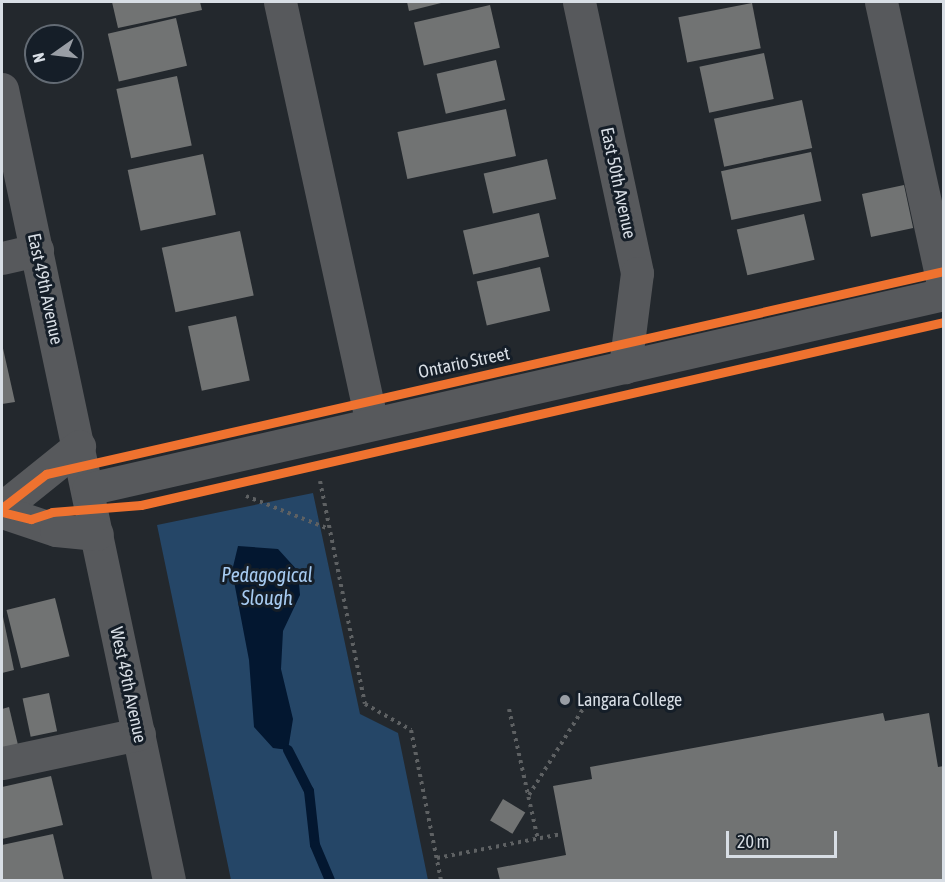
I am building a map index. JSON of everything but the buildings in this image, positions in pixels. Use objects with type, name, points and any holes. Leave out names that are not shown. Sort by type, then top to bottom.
[{"type":"street","points":[[280,2],[372,423]]},
{"type":"street","name":"East 50th Avenue","points":[[579,2],[637,273],[626,367]]},
{"type":"street","points":[[881,2],[944,288]]},
{"type":"street","name":"East 49th Avenue","points":[[2,89],[88,489]]},
{"type":"street","points":[[2,258],[37,250]]},
{"type":"street","points":[[88,489],[944,294]]},
{"type":"street","points":[[79,446],[2,510],[56,530],[97,534]]},
{"type":"street","name":"West 49th Avenue","points":[[88,489],[169,880]]},
{"type":"street","points":[[2,763],[139,734]]},
{"type":"path","points":[[320,481],[365,704],[411,730],[441,880]]},
{"type":"path","points":[[246,496],[330,530]]},
{"type":"path","points":[[529,796],[593,693]]},
{"type":"path","points":[[509,709],[538,840]]},
{"type":"path","points":[[436,858],[562,834]]},
{"type":"shaded area","points":[[313,493],[360,714],[398,733],[428,880],[231,880],[157,525]]},
{"type":"water","name":"Pedagogical Slough","points":[[238,546],[278,549],[298,571],[300,595],[283,631],[281,669],[293,719],[288,750],[273,748],[254,727],[249,660],[232,571]]},
{"type":"waterway","points":[[288,750],[309,791],[315,845],[330,880]]},
{"type":"cycle path","name":"Ontario Street","points":[[2,508],[46,474],[944,271]]},
{"type":"cycle path","points":[[2,512],[31,519],[52,512],[141,505],[944,322]]},
{"type":"place","name":"Langara College","points":[[565,700]]}]
